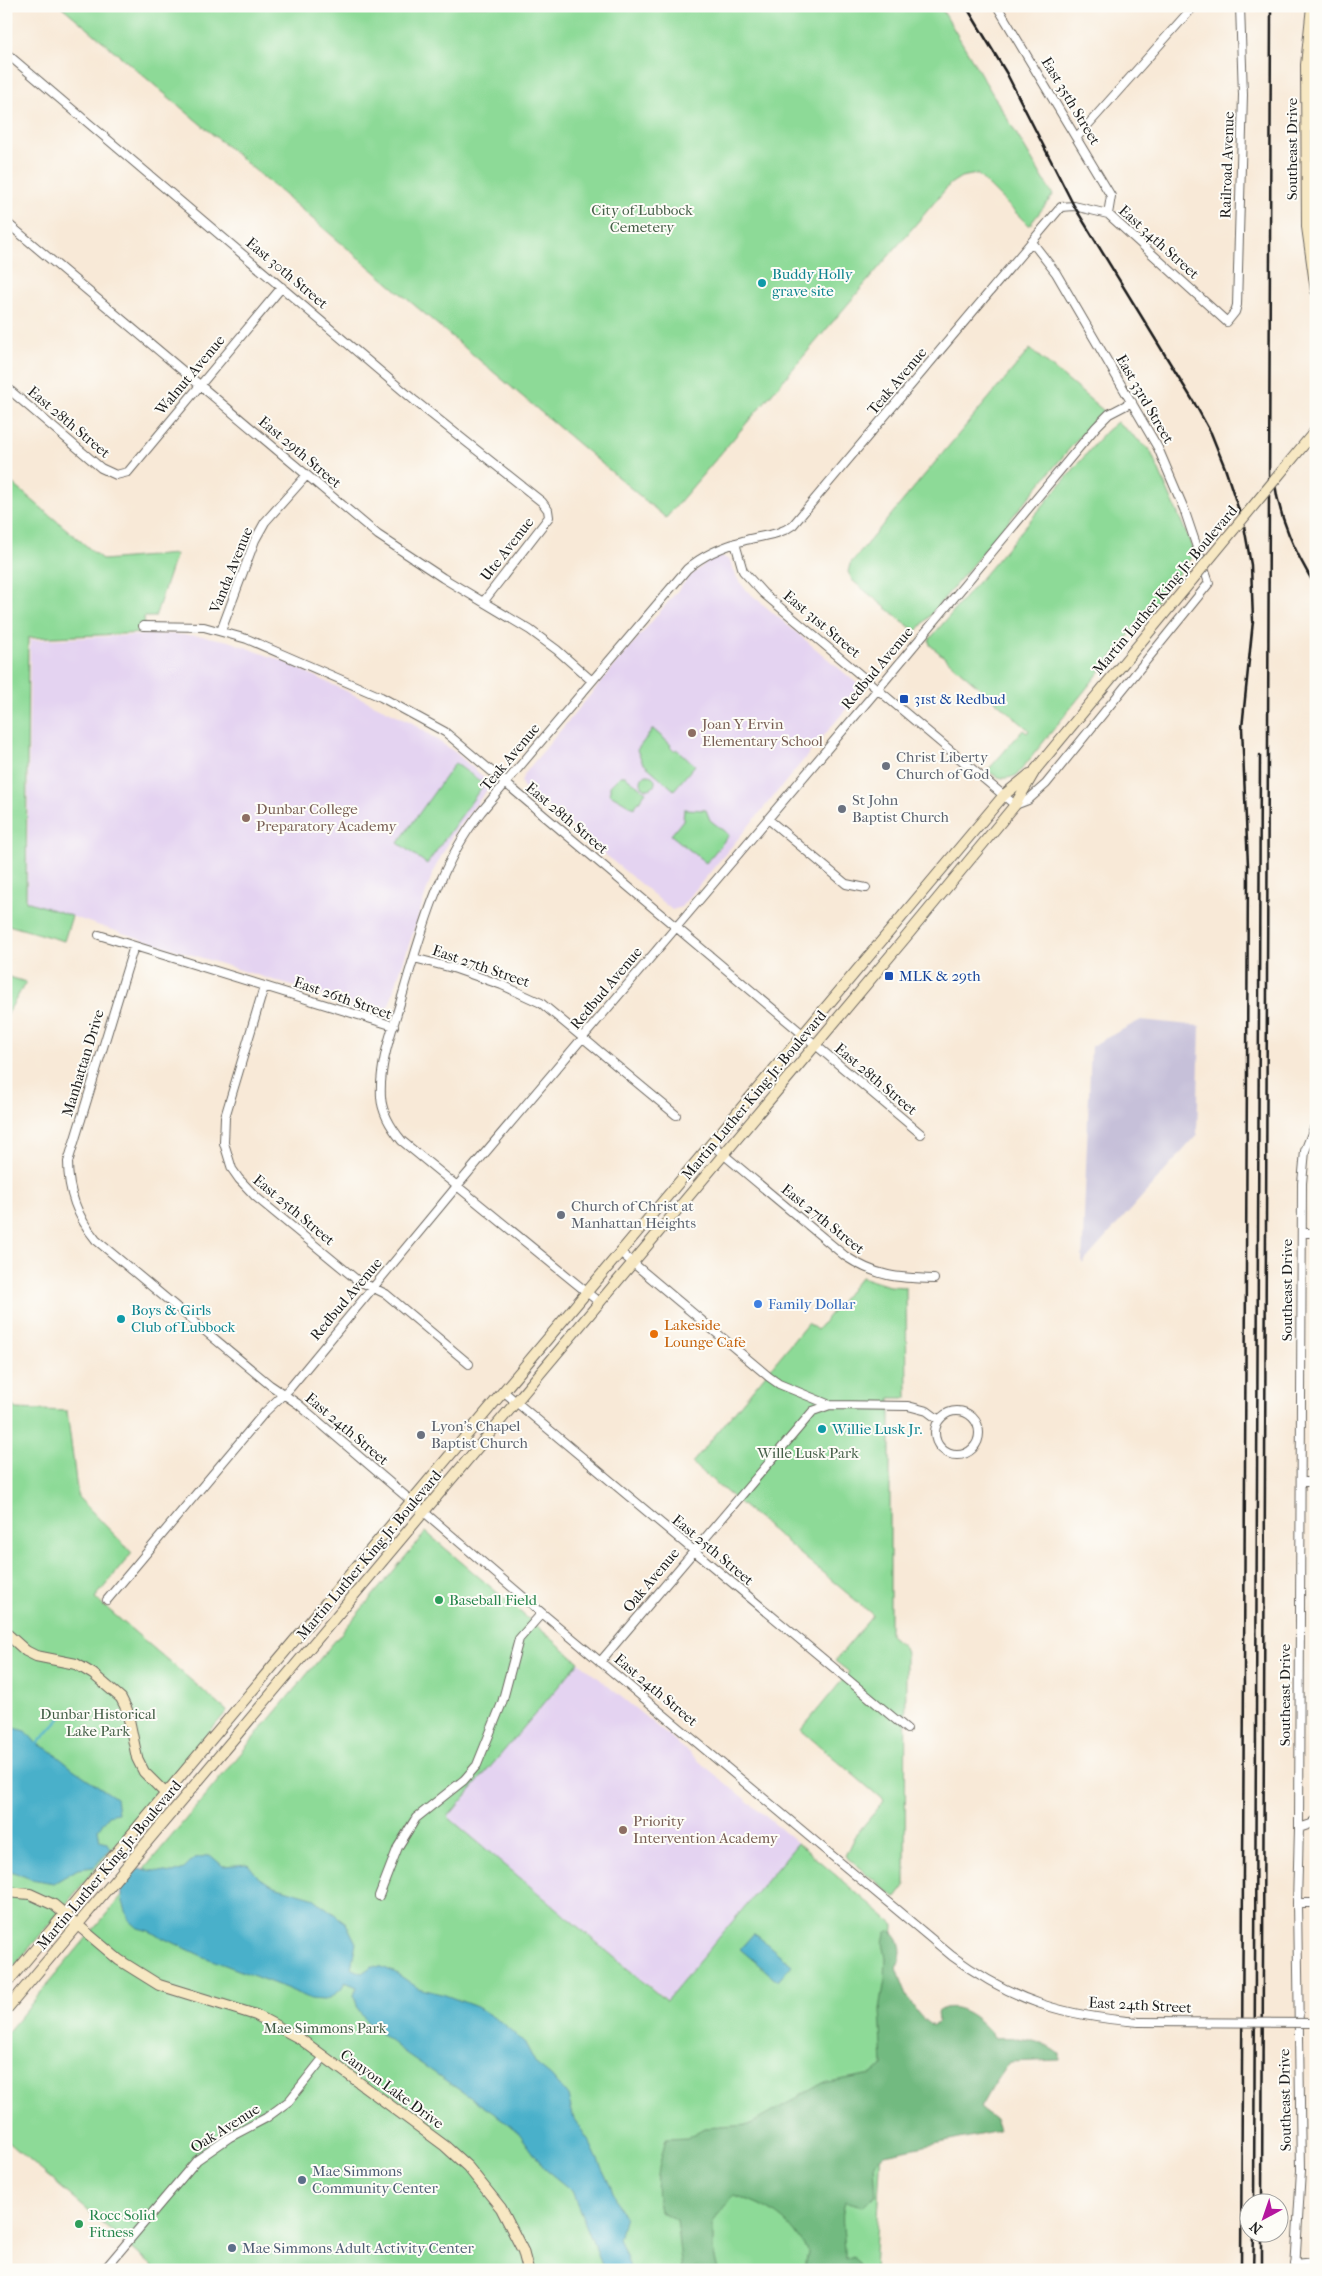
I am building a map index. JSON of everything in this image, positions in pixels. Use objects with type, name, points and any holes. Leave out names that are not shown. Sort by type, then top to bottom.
[{"type":"main road","name":"Southeast Drive","points":[[1312,7],[1316,34]]},
{"type":"main road","name":"Southeast Drive","points":[[1312,7],[1306,65],[1307,227],[1316,291]]},
{"type":"main road","name":"Martin Luther King Jr. Boulevard","points":[[6,2010],[600,1303],[1015,805],[1036,768],[1316,430]]},
{"type":"main road","name":"Martin Luther King Jr. Boulevard","points":[[6,1984],[314,1620],[410,1501],[1004,795],[1036,768]]},
{"type":"main road","points":[[6,1633],[26,1651],[36,1656],[76,1664],[93,1674],[121,1698],[128,1710],[137,1758],[144,1772],[167,1795]]},
{"type":"main road","name":"Canyon Lake Drive","points":[[6,1892],[30,1894],[43,1899],[65,1914],[120,1960],[159,1986],[256,2014],[299,2038],[445,2146],[468,2167],[501,2208],[523,2251],[528,2270]]},
{"type":"street","name":"East 35th Street","points":[[997,6],[1111,196],[1108,214]]},
{"type":"street","points":[[1077,137],[1194,6]]},
{"type":"street","name":"Railroad Avenue","points":[[1227,322],[1235,312],[1236,305],[1243,95],[1240,6]]},
{"type":"street","name":"East 30th Street","points":[[6,53],[415,401],[542,502],[548,514]]},
{"type":"street","name":"East 34th Street","points":[[1061,207],[1074,206],[1108,214],[1227,322]]},
{"type":"street","name":"Teak Avenue","points":[[394,1026],[431,902],[450,857],[464,833],[687,569],[697,560],[717,550],[777,534],[793,525],[1061,207]]},
{"type":"street","name":"East 29th Street","points":[[6,222],[378,535],[443,578],[484,601],[538,636],[592,681]]},
{"type":"street","name":"East 33rd Street","points":[[1015,805],[1028,800],[1052,778],[1209,583],[1184,509],[1158,448],[1056,273],[1032,242]]},
{"type":"street","name":"Walnut Avenue","points":[[116,476],[128,472],[282,287]]},
{"type":"street","name":"East 28th Street","points":[[6,387],[101,468],[116,476]]},
{"type":"street","name":"Redbud Avenue","points":[[107,1600],[265,1412],[283,1394],[374,1288],[457,1186],[878,689],[1096,427],[1109,414],[1132,402]]},
{"type":"street","name":"Vanda Avenue","points":[[222,631],[255,540],[265,522],[306,476]]},
{"type":"street","name":"Ute Avenue","points":[[484,601],[549,517],[548,514]]},
{"type":"street","name":"East 31st Street","points":[[735,544],[743,570],[751,582],[1015,805]]},
{"type":"street","name":"East 28th Street","points":[[142,626],[186,626],[222,631],[268,646],[409,711],[445,732],[801,1035],[921,1134]]},
{"type":"street","points":[[768,819],[846,884],[866,888]]},
{"type":"street","name":"East 26th Street","points":[[99,935],[394,1026],[382,1070],[381,1098],[384,1110],[395,1132],[402,1141],[600,1303]]},
{"type":"street","name":"Manhattan Drive","points":[[70,1189],[68,1168],[72,1147],[134,946]]},
{"type":"street","name":"East 27th Street","points":[[414,958],[456,969],[523,994],[541,1003],[676,1115]]},
{"type":"street","name":"East 25th Street","points":[[264,986],[226,1111],[224,1129],[228,1157],[239,1180],[256,1197],[357,1280],[386,1294],[469,1364]]},
{"type":"street","name":"Southeast Drive","points":[[1295,2267],[1300,2170],[1297,1902],[1300,1828],[1303,1162],[1308,1139],[1316,1123]]},
{"type":"street","name":"East 27th Street","points":[[711,1144],[845,1256],[864,1269],[898,1278],[934,1279]]},
{"type":"street","name":"East 24th Street","points":[[70,1189],[80,1217],[105,1250],[283,1394],[298,1404],[600,1662],[970,1970],[989,1982],[1047,2006],[1094,2018],[1138,2022],[1316,2023]]},
{"type":"street","points":[[1302,1233],[1316,1233]]},
{"type":"street","points":[[620,1252],[769,1377],[779,1384],[830,1405]]},
{"type":"street","name":"East 25th Street","points":[[503,1391],[907,1729]]},
{"type":"street","name":"Oak Avenue","points":[[600,1662],[813,1411],[830,1405],[908,1406],[927,1411],[939,1420]]},
{"type":"street","points":[[955,1411],[972,1416],[980,1431],[979,1440],[975,1447],[967,1454],[959,1456],[943,1450],[936,1438],[936,1428],[939,1420],[955,1411]]},
{"type":"street","points":[[1301,1482],[1316,1482]]},
{"type":"street","points":[[379,1896],[398,1847],[416,1818],[464,1780],[477,1765],[502,1703],[519,1639],[542,1613]]},
{"type":"street","points":[[1300,1828],[1316,1820]]},
{"type":"street","points":[[1297,1902],[1316,1903]]},
{"type":"street","name":"Oak Avenue","points":[[104,2270],[197,2160],[230,2137],[266,2118],[289,2102],[324,2057]]},
{"type":"street","points":[[1295,2267],[1316,2262]]},
{"type":"shaded area","name":"Joan Y Ervin Elementary School","points":[[722,556],[730,561],[737,578],[746,590],[860,686],[862,690],[681,907],[672,910],[523,787],[521,782],[524,774],[689,577],[710,560]]},
{"type":"shaded area","name":"Dunbar College Preparatory Academy","points":[[169,634],[202,636],[229,641],[285,662],[411,722],[456,753],[488,781],[487,790],[453,834],[433,872],[389,1005],[383,1011],[375,1012],[97,925],[27,901],[30,640]]},
{"type":"shaded area","points":[[1141,1020],[1200,1026],[1197,1135],[1082,1264],[1091,1046]]},
{"type":"shaded area","name":"Priority Intervention Academy","points":[[579,1662],[798,1843],[667,2001],[447,1817]]},
{"type":"green space","name":"City of Lubbock Cemetery","points":[[61,6],[940,6],[1053,195],[1029,226],[977,174],[961,177],[950,184],[666,518]]},
{"type":"green space","points":[[1030,349],[1104,411],[1096,417],[916,632],[853,581],[848,572],[850,564]]},
{"type":"green space","points":[[1117,422],[1150,450],[1195,553],[1017,775],[1009,778],[1000,777],[988,770],[1023,730],[1027,733],[1029,730],[930,645],[929,640],[1105,432]]},
{"type":"green space","points":[[6,478],[103,560],[176,554],[155,617],[144,617],[145,633],[28,638],[26,901],[72,916],[64,941],[8,925],[6,927]]},
{"type":"green space","points":[[653,729],[671,745],[670,747],[674,751],[676,749],[695,765],[674,790],[643,763],[637,750]]},
{"type":"green space","points":[[455,763],[484,784],[427,864],[398,843]]},
{"type":"green space","points":[[645,775],[651,775],[655,782],[651,789],[645,789],[641,785],[641,779]]},
{"type":"green space","points":[[620,776],[625,776],[646,792],[634,808],[610,794],[610,786]]},
{"type":"green space","points":[[684,809],[706,810],[710,820],[729,835],[706,863],[671,835],[683,820]]},
{"type":"green space","points":[[6,976],[26,982],[6,1016]]},
{"type":"green space","name":"Wille Lusk Park","points":[[861,1277],[889,1286],[906,1287],[907,1398],[890,1398],[890,1635],[903,1646],[906,1653],[905,1886],[896,1898],[845,1856],[854,1837],[884,1801],[801,1730],[849,1672],[835,1661],[873,1615],[692,1463],[808,1323],[817,1330]]},
{"type":"green space","name":"Dunbar Historical Lake Park","points":[[6,1400],[16,1409],[67,1411],[78,1497],[132,1553],[95,1598],[227,1711],[6,1976]]},
{"type":"green space","name":"Mae Simmons Park","points":[[426,1532],[579,1662],[448,1817],[666,2001],[798,1843],[894,1925],[874,2270],[157,2270],[6,2140],[6,2034]]},
{"type":"green space","points":[[890,1930],[900,1943],[901,1952],[897,1968],[903,1984],[910,2001],[920,2016],[926,2021],[933,2026],[938,2022],[937,2012],[944,2008],[953,2007],[961,2009],[977,2019],[995,2038],[1020,2038],[1037,2042],[1060,2054],[1060,2060],[1009,2062],[980,2108],[995,2119],[999,2131],[885,2154],[874,2164],[876,2195],[862,2206],[845,2201],[843,2208],[845,2259],[852,2256],[864,2270],[804,2270],[808,2253],[786,2223],[768,2209],[734,2195],[713,2222],[713,2250],[718,2270],[682,2270],[676,2220],[660,2211],[658,2201],[658,2175],[666,2139],[687,2138],[705,2128],[749,2125],[823,2083],[872,2074],[883,2066],[880,2009],[886,1958],[883,1943],[885,1933]]},
{"type":"water","points":[[6,1726],[26,1731],[37,1744],[50,1750],[73,1769],[116,1798],[118,1813],[109,1815],[98,1829],[100,1841],[107,1843],[110,1849],[94,1867],[78,1869],[54,1883],[31,1879],[6,1869]]},
{"type":"water","points":[[210,1855],[223,1866],[248,1864],[259,1878],[274,1886],[312,1897],[346,1923],[356,1943],[351,1968],[362,1973],[372,1966],[382,1967],[396,1973],[418,1988],[445,1995],[477,2007],[504,2024],[526,2045],[536,2064],[551,2076],[568,2096],[574,2119],[589,2141],[616,2198],[624,2220],[619,2239],[631,2270],[604,2270],[572,2191],[545,2169],[519,2133],[502,2119],[404,2052],[368,2023],[358,2009],[354,1995],[357,1987],[345,1982],[341,1990],[331,1997],[324,2000],[311,1999],[204,1957],[149,1931],[138,1928],[129,1920],[121,1888],[138,1869],[173,1873],[184,1869],[195,1858]]},
{"type":"water","points":[[754,1933],[792,1965],[778,1981],[740,1949]]},
{"type":"waterway","points":[[37,1744],[65,1713]]},
{"type":"railway","points":[[966,6],[1007,74],[1074,206],[1211,433],[1244,526],[1251,565],[1253,621],[1242,728],[1248,865],[1241,2270]]},
{"type":"railway","points":[[1262,2194],[1271,6]]},
{"type":"railway","points":[[1274,478],[1276,493],[1289,535],[1316,587]]},
{"type":"railway","points":[[1254,2194],[1260,755]]},
{"type":"railway","points":[[1253,2270],[1254,2244]]},
{"type":"railway","points":[[1262,2244],[1262,2270]]},
{"type":"place","name":"Buddy Holly grave site","points":[[762,283]]},
{"type":"place","name":"31st & Redbud","points":[[904,699]]},
{"type":"place","name":"Joan Y Ervin Elementary School","points":[[692,733]]},
{"type":"place","name":"Christ Liberty Church of God","points":[[886,766]]},
{"type":"place","name":"St John Baptist Church","points":[[842,809]]},
{"type":"place","name":"Dunbar College Preparatory Academy","points":[[246,818]]},
{"type":"place","name":"MLK & 29th","points":[[889,976]]},
{"type":"place","name":"Church of Christ at Manhattan Heights","points":[[561,1215]]},
{"type":"place","name":"Family Dollar","points":[[758,1304]]},
{"type":"place","name":"Boys & Girls Club of Lubbock","points":[[121,1319]]},
{"type":"place","name":"Lakeside Lounge Cafe","points":[[654,1334]]},
{"type":"place","name":"Willie Lusk Jr.","points":[[822,1429]]},
{"type":"place","name":"Lyon's Chapel Baptist Church","points":[[421,1435]]},
{"type":"place","name":"Baseball Field","points":[[439,1600]]},
{"type":"place","name":"Priority Intervention Academy","points":[[623,1830]]},
{"type":"place","name":"Mae Simmons Community Center","points":[[302,2180]]},
{"type":"place","name":"Rocc Solid Fitness","points":[[79,2224]]},
{"type":"place","name":"Mae Simmons Adult Activity Center","points":[[232,2248]]}]
